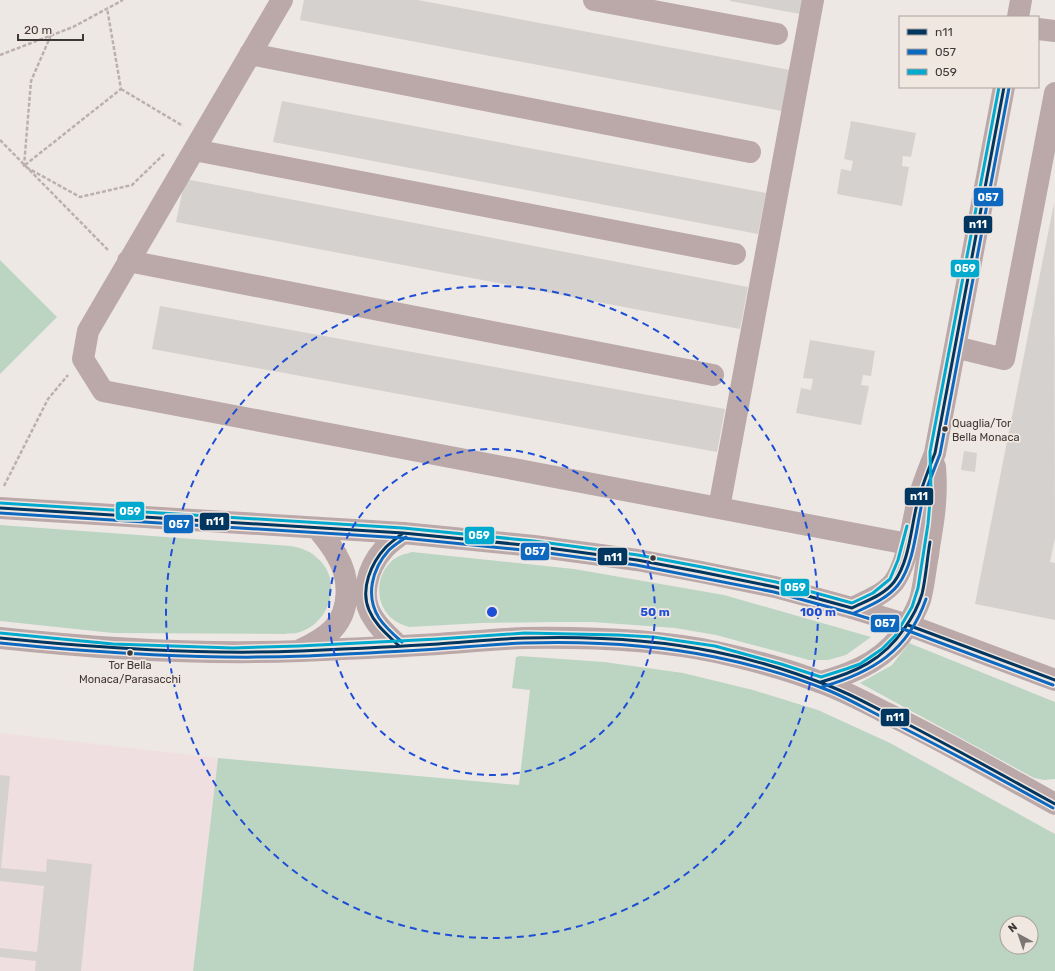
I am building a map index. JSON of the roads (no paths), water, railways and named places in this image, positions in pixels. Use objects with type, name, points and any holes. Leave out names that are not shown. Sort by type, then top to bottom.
[{"type":"main road","points":[[2,497],[317,528],[403,533],[534,546],[637,560],[775,587],[852,608],[908,625],[1055,680]]},
{"type":"main road","points":[[299,651],[323,638],[333,629],[344,612],[346,602],[346,582],[341,564],[337,555],[317,528]]},
{"type":"main road","points":[[0,638],[158,651],[233,653],[399,646],[525,638],[610,639],[652,642],[696,648],[736,657],[821,682],[868,703],[917,728],[1055,804]]},
{"type":"street","points":[[282,0],[88,331],[83,359],[103,391],[908,544]]},
{"type":"street","points":[[594,0],[777,34]]},
{"type":"street","points":[[719,508],[813,0]]},
{"type":"street","points":[[1018,16],[1021,0]]},
{"type":"street","points":[[1039,29],[1055,31]]},
{"type":"street","points":[[250,54],[750,152]]},
{"type":"street","points":[[852,608],[876,597],[894,582],[898,575],[908,544],[919,498],[935,454],[1004,88]]},
{"type":"street","points":[[955,347],[1004,359],[1055,93]]},
{"type":"street","points":[[194,150],[734,254]]},
{"type":"street","points":[[125,267],[713,375]]},
{"type":"street","points":[[821,682],[848,674],[877,659],[899,639],[915,613],[926,573],[935,507],[935,454]]},
{"type":"street","points":[[399,646],[374,619],[369,611],[366,600],[366,589],[371,567],[376,558],[390,543],[403,533]]},
{"type":"place","name":"Quaglia/Tor Bella Monaca","points":[[945,429]]},
{"type":"place","name":"Tor Bella Monaca/Parasacchi","points":[[130,653]]}]
